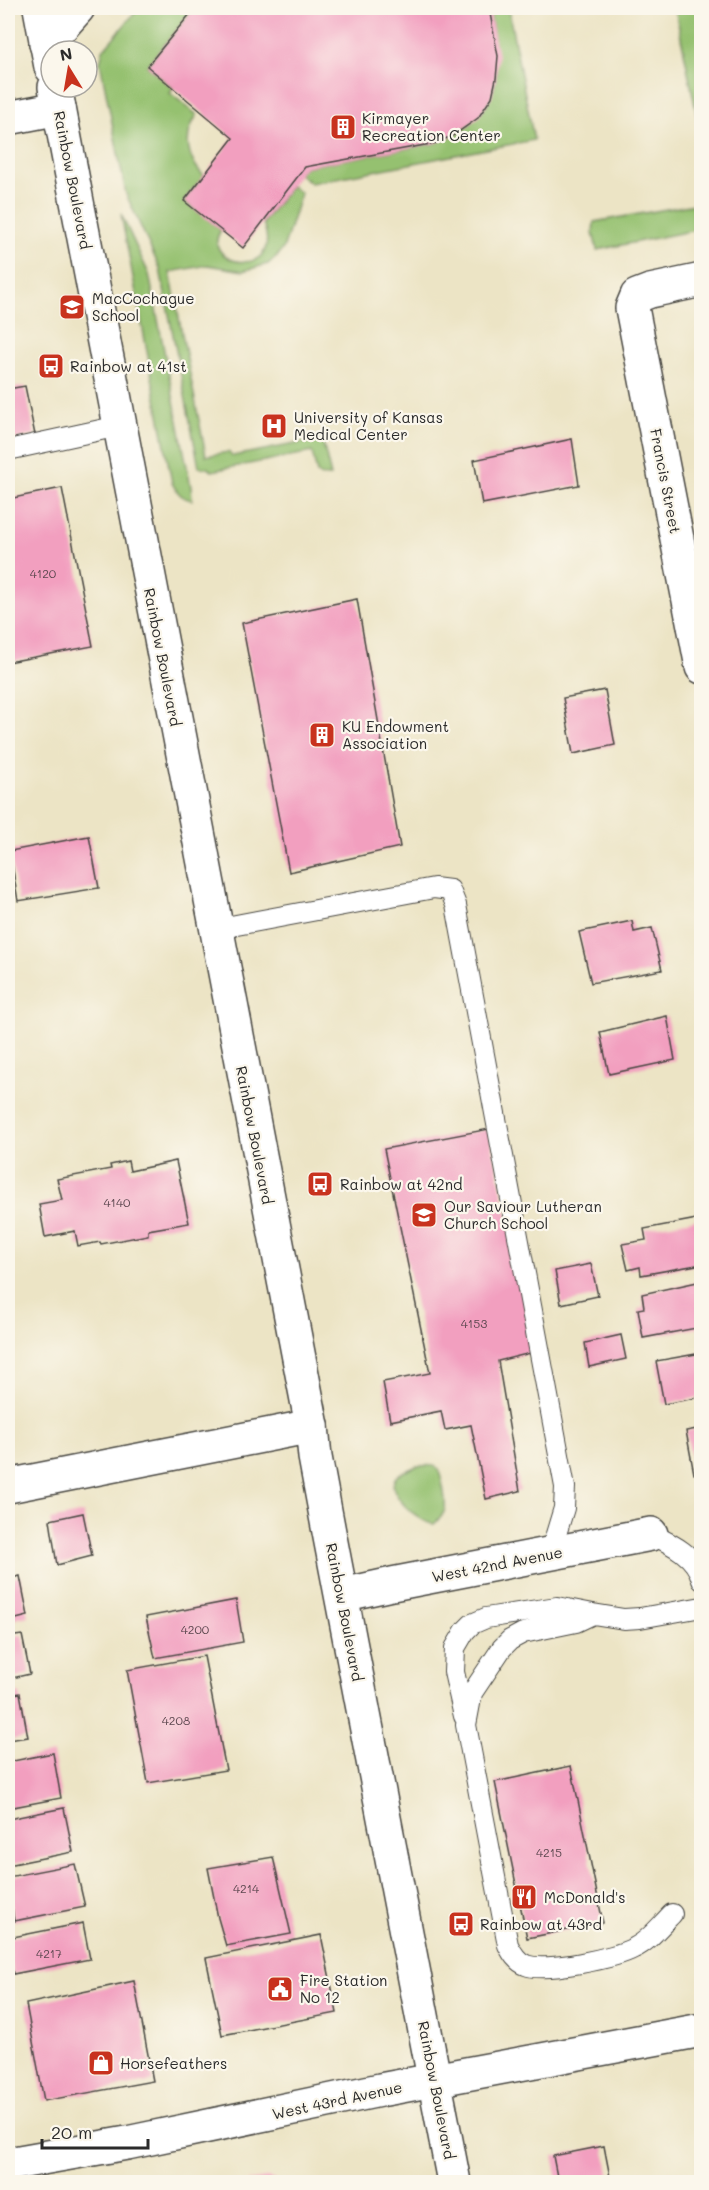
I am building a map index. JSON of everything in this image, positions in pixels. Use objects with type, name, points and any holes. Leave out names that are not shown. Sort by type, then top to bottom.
[{"type":"main road","points":[[40,8],[46,39]]},
{"type":"main road","points":[[59,39],[78,8]]},
{"type":"main road","points":[[8,118],[52,99]]},
{"type":"main road","name":"Rainbow Boulevard","points":[[57,99],[312,1426],[315,1457],[454,2182]]},
{"type":"main road","name":"Francis Street","points":[[702,280],[637,296],[632,308],[702,667]]},
{"type":"main road","points":[[8,1485],[312,1426]]},
{"type":"main road","name":"West 42nd Avenue","points":[[342,1595],[651,1534]]},
{"type":"main road","name":"West 43rd Avenue","points":[[8,2164],[127,2143],[435,2080],[702,2030]]},
{"type":"lane","points":[[8,450],[119,426]]},
{"type":"lane","points":[[215,929],[434,888],[450,890],[458,915],[565,1487],[564,1508],[550,1554]]},
{"type":"lane","points":[[651,1534],[677,1546],[700,1571],[702,1580]]},
{"type":"lane","points":[[672,1914],[646,1940],[635,1948],[618,1955],[549,1968],[535,1968],[517,1959],[508,1945],[454,1672],[454,1648],[472,1624],[486,1618],[557,1607],[624,1619],[702,1607]]},
{"type":"lane","points":[[466,1725],[472,1694],[502,1648],[510,1640],[523,1633],[576,1622],[593,1614]]},
{"type":"green space","points":[[139,8],[195,8],[147,66],[173,88],[170,93],[197,115],[190,131],[188,147],[193,162],[204,176],[184,201],[221,230],[217,242],[221,252],[230,259],[242,262],[253,260],[262,254],[267,242],[263,223],[291,186],[301,193],[284,247],[268,264],[243,271],[208,265],[170,272],[206,456],[228,452],[233,456],[310,441],[323,443],[331,476],[321,476],[317,473],[312,452],[212,471],[199,467],[160,269],[126,194],[100,62],[103,50]]},
{"type":"green space","points":[[489,8],[508,8],[534,140],[311,183],[299,174],[305,167],[436,143],[476,119],[487,105],[494,89],[496,72],[496,53]]},
{"type":"green space","points":[[675,8],[701,8],[701,135]]},
{"type":"green space","points":[[701,203],[701,229],[597,250],[593,232],[594,222]]},
{"type":"green space","points":[[121,214],[149,274],[192,500],[180,494],[172,483]]},
{"type":"green space","points":[[417,1466],[434,1466],[440,1475],[445,1509],[441,1518],[434,1524],[412,1513],[394,1491],[393,1483],[396,1477]]},
{"type":"building","name":"Kirmayer Recreation Center","points":[[195,8],[489,8],[498,56],[492,97],[478,118],[454,135],[436,143],[305,167],[243,248],[184,201],[233,138],[147,66]]},
{"type":"building","points":[[25,386],[35,435],[8,441],[8,389]]},
{"type":"building","points":[[572,439],[579,485],[482,504],[474,460]]},
{"type":"building","points":[[62,488],[93,646],[8,662],[8,499]]},
{"type":"building","name":"KU Endowment Association","points":[[357,599],[400,847],[289,872],[242,623]]},
{"type":"building","points":[[605,690],[615,745],[573,754],[563,698]]},
{"type":"building","points":[[89,836],[99,888],[18,901],[10,851]]},
{"type":"building","points":[[632,921],[634,932],[652,928],[662,970],[591,983],[579,932]]},
{"type":"building","points":[[667,1016],[675,1060],[609,1074],[600,1032]]},
{"type":"building","points":[[489,1129],[535,1352],[498,1361],[520,1491],[486,1499],[471,1425],[445,1430],[441,1411],[390,1421],[383,1382],[430,1373],[384,1149]]},
{"type":"building","points":[[128,1161],[130,1171],[176,1161],[189,1223],[148,1230],[148,1235],[101,1244],[100,1242],[78,1246],[75,1231],[45,1237],[39,1204],[62,1200],[57,1179],[111,1169],[110,1165]]},
{"type":"building","points":[[702,1218],[702,1264],[641,1275],[640,1267],[628,1270],[622,1244],[646,1240],[644,1229]]},
{"type":"building","points":[[591,1264],[598,1296],[561,1304],[555,1271]]},
{"type":"building","points":[[702,1281],[702,1327],[643,1338],[638,1309],[644,1308],[642,1294]]},
{"type":"building","points":[[621,1335],[626,1359],[589,1367],[585,1343]]},
{"type":"building","points":[[702,1353],[702,1397],[664,1404],[656,1361]]},
{"type":"building","points":[[702,1428],[702,1473],[694,1474],[686,1431]]},
{"type":"building","points":[[83,1513],[92,1556],[57,1565],[50,1520]]},
{"type":"building","points":[[20,1576],[28,1616],[8,1621],[8,1579]]},
{"type":"building","points":[[236,1600],[243,1642],[155,1658],[146,1617]]},
{"type":"building","points":[[22,1635],[30,1674],[8,1679],[8,1637]]},
{"type":"building","points":[[204,1656],[226,1770],[148,1783],[127,1670]]},
{"type":"building","points":[[20,1693],[28,1737],[8,1740],[8,1695]]},
{"type":"building","points":[[53,1753],[61,1798],[8,1808],[8,1762]]},
{"type":"building","points":[[571,1766],[603,1923],[527,1938],[495,1782]]},
{"type":"building","points":[[64,1808],[73,1852],[8,1865],[8,1819]]},
{"type":"building","points":[[273,1857],[291,1934],[226,1946],[208,1868]]},
{"type":"building","points":[[75,1864],[85,1907],[14,1921],[8,1877]]},
{"type":"building","points":[[83,1923],[90,1959],[13,1974],[8,1938]]},
{"type":"building","points":[[321,1935],[337,2013],[222,2035],[206,1958]]},
{"type":"building","points":[[134,1981],[153,2081],[44,2101],[26,2004]]},
{"type":"building","points":[[604,2146],[611,2182],[558,2182],[553,2156]]},
{"type":"building","points":[[267,2178],[282,2182],[248,2182],[248,2181]]},
{"type":"place","name":"Kirmayer Recreation Center","points":[[343,127]]},
{"type":"place","name":"MacCochague School","points":[[72,307]]},
{"type":"place","name":"Rainbow at 41st","points":[[51,366]]},
{"type":"place","name":"University of Kansas Medical Center","points":[[274,426]]},
{"type":"place","name":"KU Endowment Association","points":[[322,735]]},
{"type":"place","name":"Rainbow at 42nd","points":[[320,1184]]},
{"type":"place","name":"Our Saviour Lutheran Church School","points":[[424,1215]]},
{"type":"place","name":"McDonald's","points":[[524,1897]]},
{"type":"place","name":"Rainbow at 43rd","points":[[461,1924]]},
{"type":"place","name":"Fire Station No 12","points":[[280,1989]]},
{"type":"place","name":"Horsefeathers","points":[[101,2063]]}]
